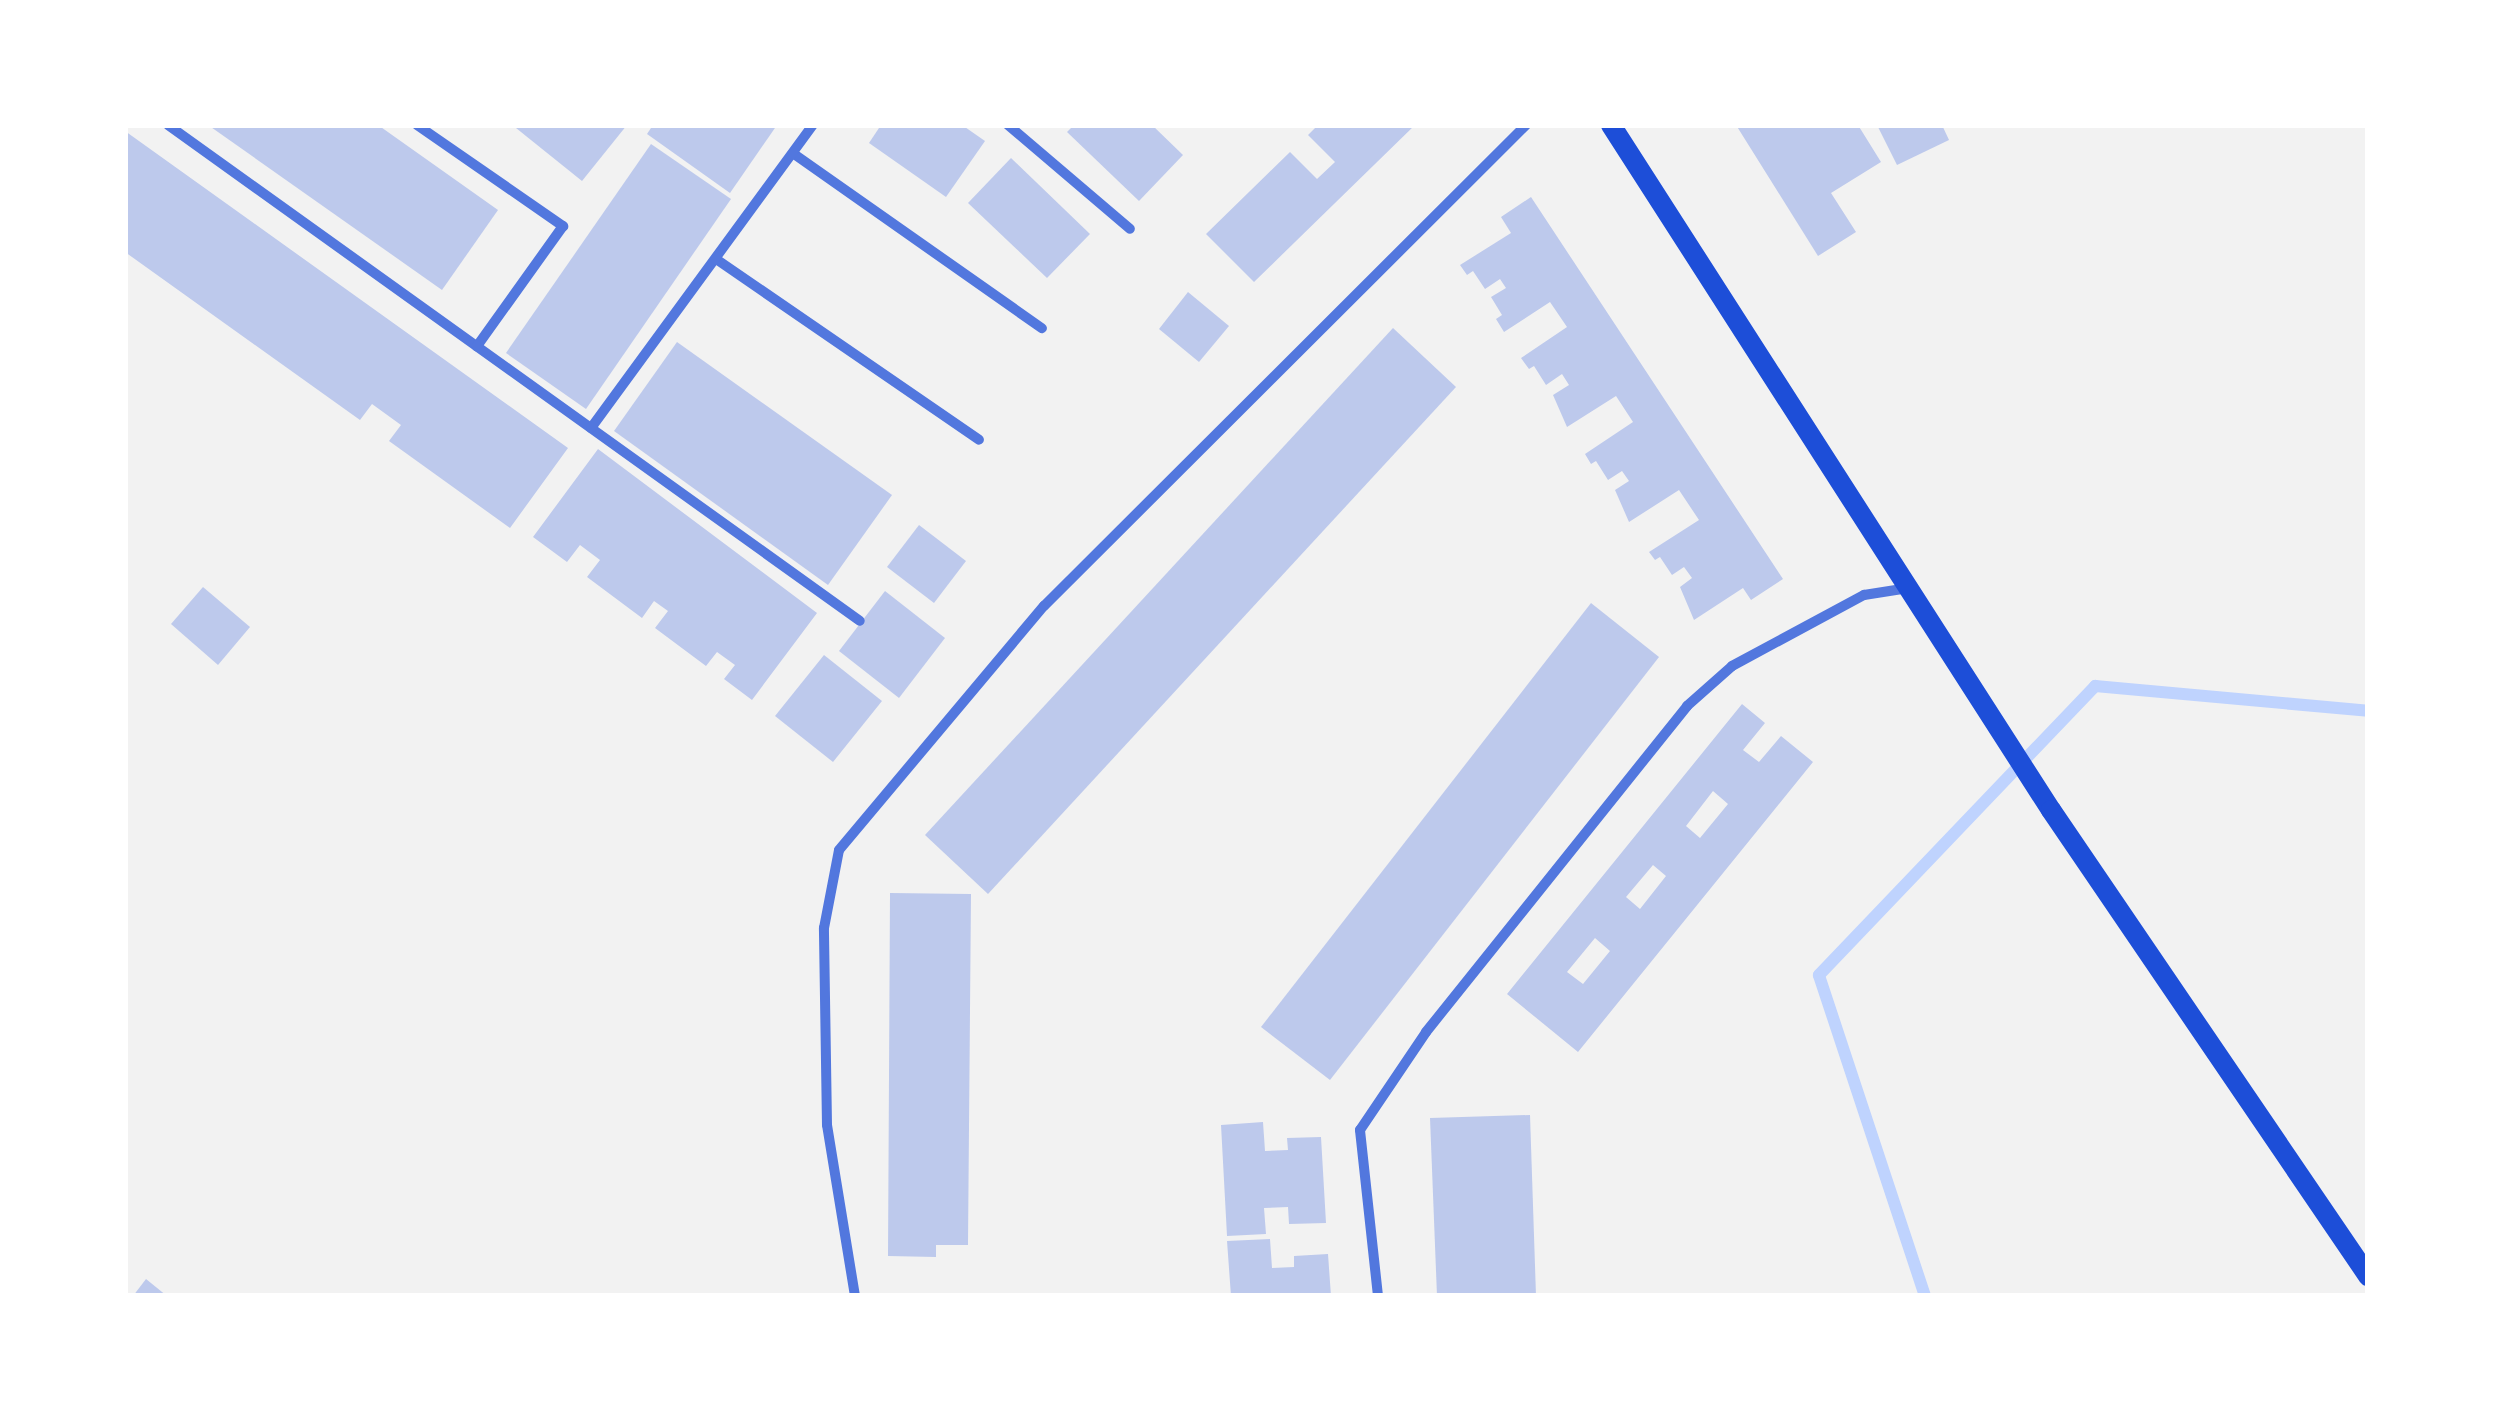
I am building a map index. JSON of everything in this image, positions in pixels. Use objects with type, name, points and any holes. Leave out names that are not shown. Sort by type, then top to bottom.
[{"type":"main road","points":[[1611,125],[2052,810],[2368,1276]]},
{"type":"street","points":[[168,125],[860,621]]},
{"type":"street","points":[[417,125],[563,226],[477,346]]},
{"type":"street","points":[[590,428],[813,125]]},
{"type":"street","points":[[1008,125],[1130,228]]},
{"type":"street","points":[[856,1296],[827,1125],[824,928],[839,850],[1044,606],[1526,125]]},
{"type":"street","points":[[794,154],[1042,328]]},
{"type":"street","points":[[716,259],[979,440]]},
{"type":"street","points":[[1378,1296],[1360,1130],[1426,1032],[1687,706],[1732,666],[1847,604],[1864,595],[1909,588]]},
{"type":"building","points":[[208,125],[378,125],[498,210],[442,290]]},
{"type":"building","points":[[627,125],[582,181],[516,128]]},
{"type":"building","points":[[653,125],[777,125],[730,193],[647,134]]},
{"type":"building","points":[[881,125],[962,125],[985,141],[946,197],[869,143]]},
{"type":"building","points":[[1074,125],[1152,125],[1183,155],[1139,201],[1067,132]]},
{"type":"building","points":[[1318,125],[1415,125],[1254,282],[1206,234],[1290,152],[1317,179],[1335,162],[1308,135]]},
{"type":"building","points":[[1736,125],[1858,125],[1881,162],[1831,193],[1856,232],[1818,256]]},
{"type":"building","points":[[1877,125],[1942,125],[1949,140],[1897,165]]},
{"type":"building","points":[[125,131],[568,448],[510,528],[389,441],[401,425],[372,404],[360,420],[125,252]]},
{"type":"building","points":[[651,144],[731,199],[586,409],[506,353]]},
{"type":"building","points":[[1011,158],[1090,234],[1047,278],[968,203]]},
{"type":"building","points":[[1531,197],[1783,579],[1751,600],[1743,588],[1694,620],[1680,587],[1692,578],[1684,567],[1672,575],[1660,557],[1655,560],[1649,552],[1699,520],[1679,490],[1629,522],[1615,490],[1629,481],[1622,471],[1608,480],[1596,461],[1591,464],[1585,454],[1633,422],[1616,396],[1567,427],[1553,395],[1569,385],[1562,374],[1546,385],[1534,366],[1529,369],[1521,358],[1567,327],[1550,302],[1504,332],[1496,319],[1502,315],[1491,297],[1506,288],[1500,279],[1485,289],[1473,271],[1467,275],[1460,265],[1511,233],[1501,217]]},
{"type":"building","points":[[1188,292],[1229,326],[1199,362],[1159,329]]},
{"type":"building","points":[[1393,328],[1456,387],[988,894],[925,835]]},
{"type":"building","points":[[677,342],[892,495],[828,585],[614,431]]},
{"type":"building","points":[[598,449],[817,613],[752,700],[724,679],[735,665],[717,652],[706,666],[655,628],[668,611],[654,601],[642,618],[587,577],[600,560],[580,545],[567,562],[533,537]]},
{"type":"building","points":[[919,525],[966,561],[934,603],[887,567]]},
{"type":"building","points":[[203,587],[250,627],[218,665],[171,624]]},
{"type":"building","points":[[885,591],[945,638],[899,698],[839,651]]},
{"type":"building","points":[[1591,603],[1659,657],[1330,1080],[1261,1027]]},
{"type":"building","points":[[824,655],[882,701],[833,762],[775,716]]},
{"type":"building","points":[[1742,704],[1765,723],[1743,750],[1759,762],[1781,736],[1813,762],[1578,1052],[1507,994]],"holes":[[[1713,791],[1728,804],[1700,838],[1686,826]],[[1653,865],[1666,876],[1640,909],[1626,897]],[[1595,938],[1610,951],[1583,984],[1567,972]]]},
{"type":"building","points":[[890,893],[971,894],[968,1245],[936,1245],[936,1257],[888,1256]]},
{"type":"building","points":[[1530,1115],[1536,1296],[1437,1296],[1430,1118]]},
{"type":"building","points":[[1263,1122],[1265,1151],[1288,1150],[1287,1138],[1321,1137],[1326,1223],[1289,1224],[1288,1207],[1264,1208],[1266,1234],[1227,1236],[1221,1125]]},
{"type":"building","points":[[1270,1239],[1272,1268],[1294,1267],[1294,1256],[1328,1254],[1331,1296],[1231,1296],[1227,1241]]},
{"type":"building","points":[[146,1279],[167,1296],[133,1296]]},
{"type":"waterway","points":[[1925,1296],[1819,975],[2095,686],[2368,711]]}]
